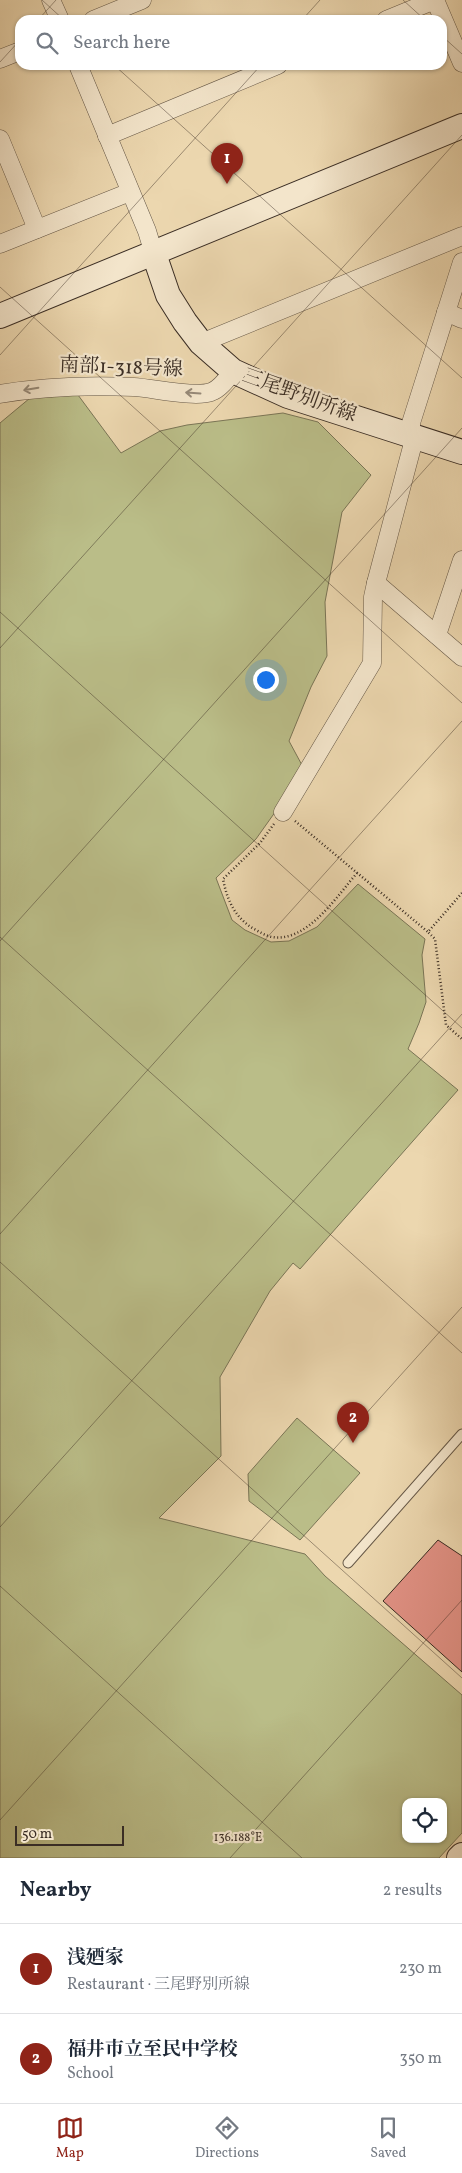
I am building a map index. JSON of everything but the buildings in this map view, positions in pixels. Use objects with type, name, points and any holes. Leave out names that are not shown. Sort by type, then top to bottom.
[{"type":"main road","points":[[0,316],[462,126]]},
{"type":"main road","name":"三尾野別所線","points":[[154,254],[168,295],[185,322],[201,342],[233,371],[267,389],[412,434],[462,452]]},
{"type":"main road","points":[[459,1858],[462,1855]]},
{"type":"street","points":[[51,0],[58,15]]},
{"type":"street","points":[[105,15],[142,0]]},
{"type":"street","points":[[398,15],[435,0],[441,15]]},
{"type":"street","points":[[447,28],[462,63]]},
{"type":"street","points":[[0,59],[15,52]]},
{"type":"street","points":[[80,70],[147,231],[154,254]]},
{"type":"street","points":[[107,136],[266,70]]},
{"type":"street","points":[[0,139],[37,228]]},
{"type":"street","points":[[0,244],[130,192]]},
{"type":"street","points":[[201,342],[462,236]]},
{"type":"street","points":[[284,812],[372,663],[373,597],[412,447],[411,423],[454,316],[462,262]]},
{"type":"street","name":"南部1-318号線","points":[[0,394],[38,387],[82,385],[136,387],[199,393],[210,392],[220,387],[233,371]]},
{"type":"street","points":[[437,635],[462,560]]},
{"type":"street","points":[[376,583],[462,657]]},
{"type":"lane","points":[[348,1563],[462,1434]]},
{"type":"path","points":[[358,873],[314,922],[302,931],[288,936],[272,937],[248,925],[237,915],[226,892],[223,879],[260,843],[284,812],[358,873],[435,939],[446,1025],[462,1039]]},
{"type":"path","points":[[428,932],[462,893]]},
{"type":"green space","points":[[78,395],[121,453],[160,431],[187,425],[283,413],[318,422],[371,475],[342,512],[325,602],[327,656],[311,687],[289,741],[303,767],[256,839],[216,878],[232,920],[245,930],[271,942],[289,941],[317,927],[358,884],[425,939],[422,955],[426,1002],[408,1049],[458,1090],[300,1269],[293,1263],[270,1291],[220,1377],[221,1456],[159,1518],[305,1554],[325,1576],[462,1695],[462,1833],[439,1858],[0,1858],[0,423],[30,398]]},
{"type":"green space","points":[[297,1418],[360,1473],[300,1540],[249,1501],[248,1474]]},
{"type":"place","name":"浅廼家","points":[[227,184]]},
{"type":"place","name":"福井市立至民中学校","points":[[353,1443]]}]
